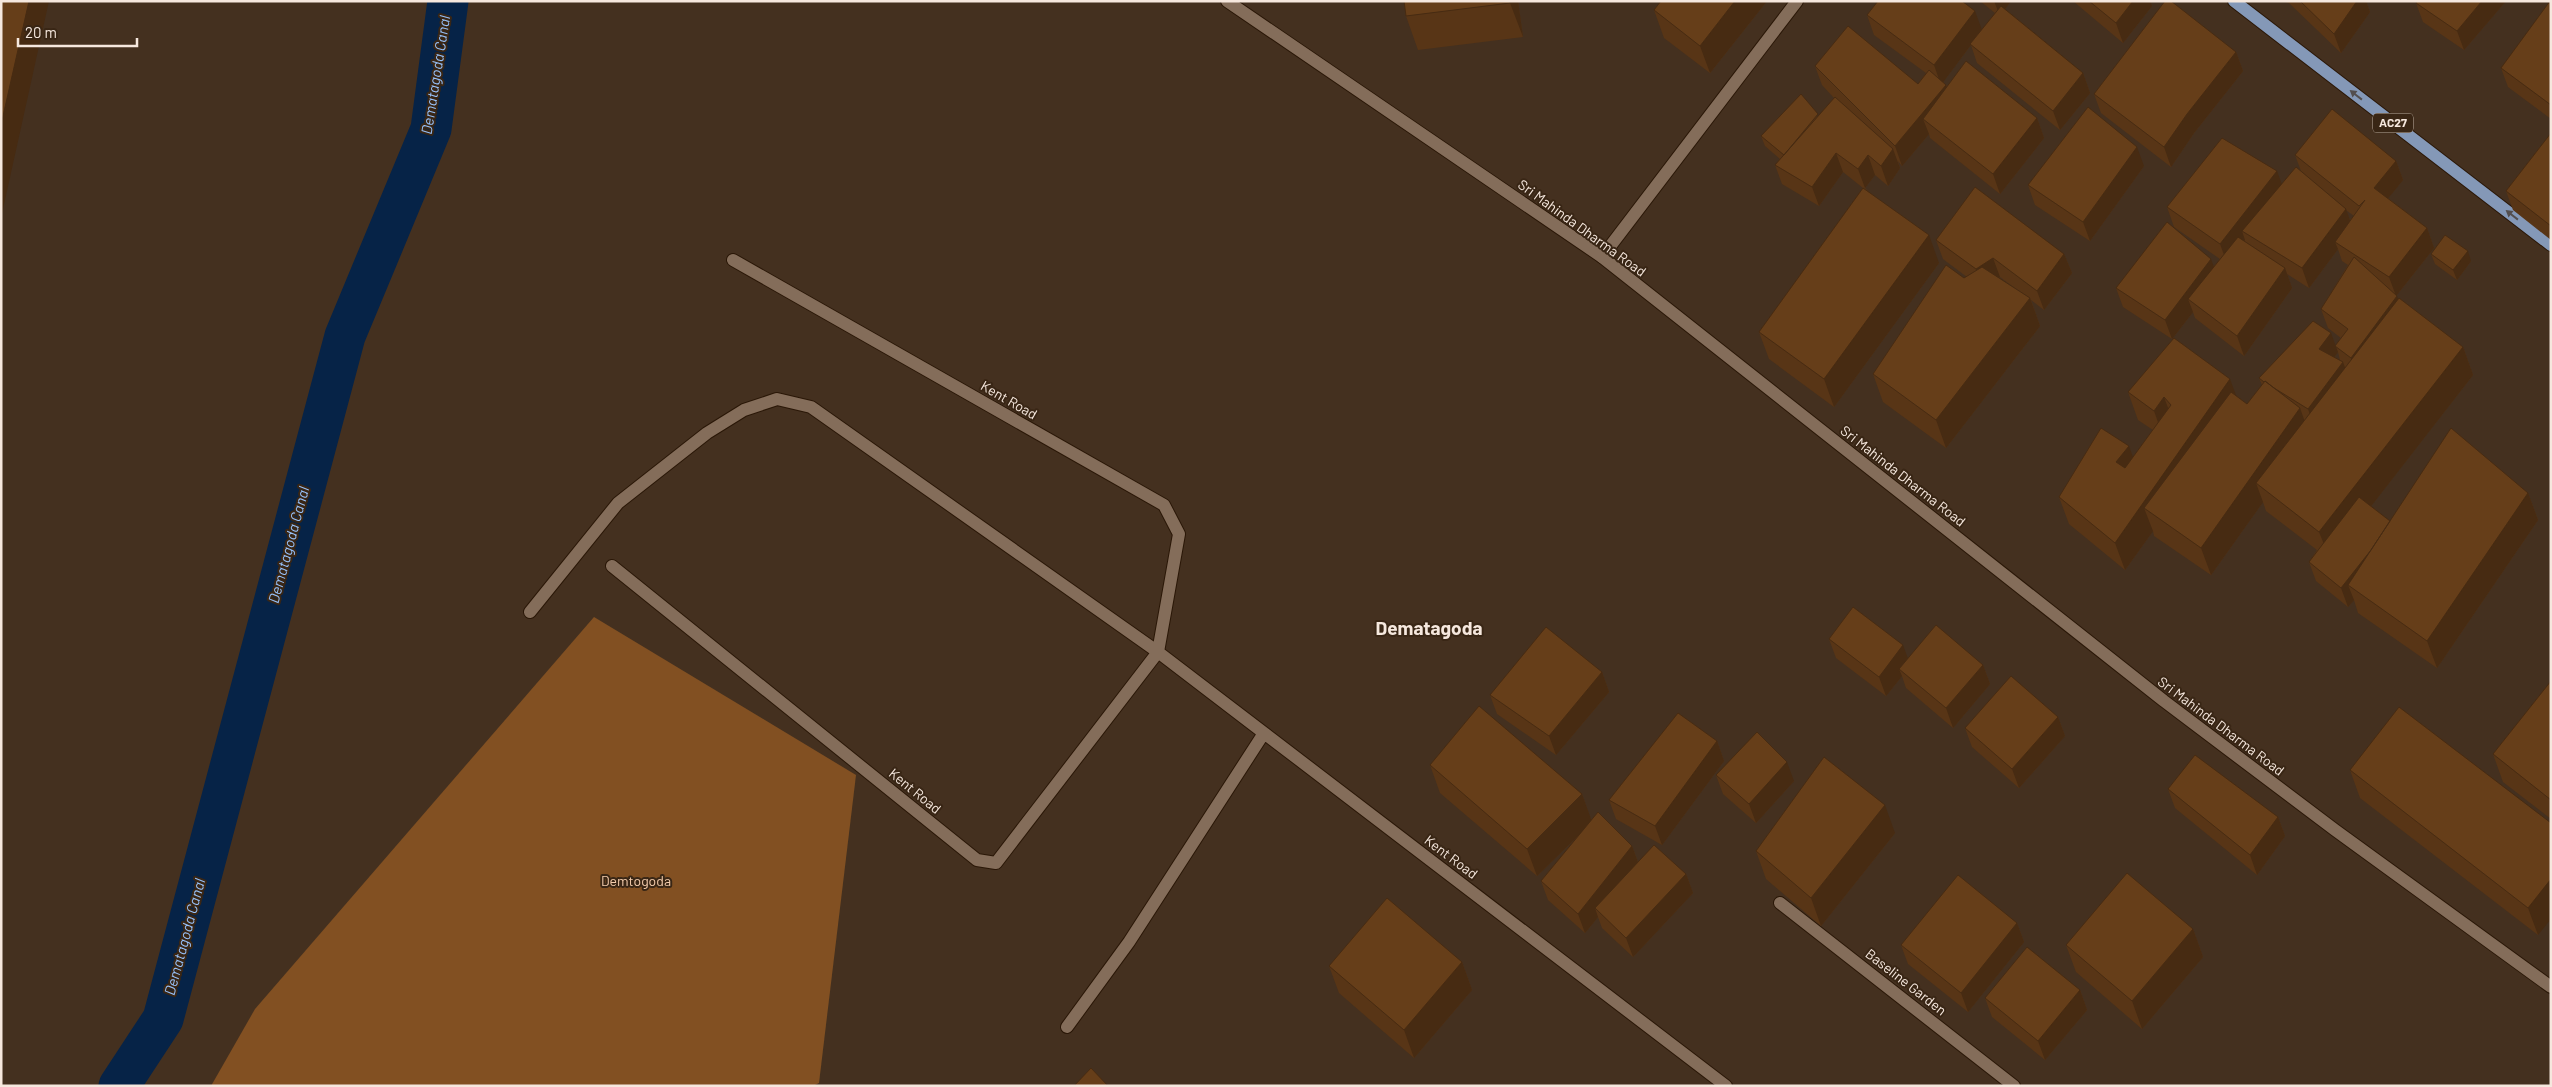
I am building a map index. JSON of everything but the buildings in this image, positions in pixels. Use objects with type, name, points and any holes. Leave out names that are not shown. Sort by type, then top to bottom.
[{"type":"main road","name":"AC27","points":[[2234,1],[2551,245]]},
{"type":"street","name":"Sri Mahinda Dharma Road","points":[[1227,1],[1602,257],[2164,702],[2335,830],[2551,986]]},
{"type":"street","points":[[1602,257],[1797,1]]},
{"type":"street","name":"Kent Road","points":[[612,566],[977,860],[996,863],[1158,652],[1179,534],[1164,505],[734,260]]},
{"type":"street","points":[[530,612],[618,503],[707,433],[744,410],[777,399],[811,407],[1158,652]]},
{"type":"street","name":"Kent Road","points":[[1158,652],[1725,1085]]},
{"type":"street","points":[[1067,1026],[1129,942],[1264,733]]},
{"type":"street","name":"Baseline Garden","points":[[1780,903],[2014,1086]]},
{"type":"green space","name":"Demtogoda","points":[[594,617],[856,775],[819,1083],[813,1086],[211,1086],[255,1009]]},
{"type":"waterway","name":"Dematagoda Canal","points":[[119,1086],[163,1019],[345,336],[431,129],[448,1]]},
{"type":"district","name":"Dematagoda","points":[[1429,628]]}]
